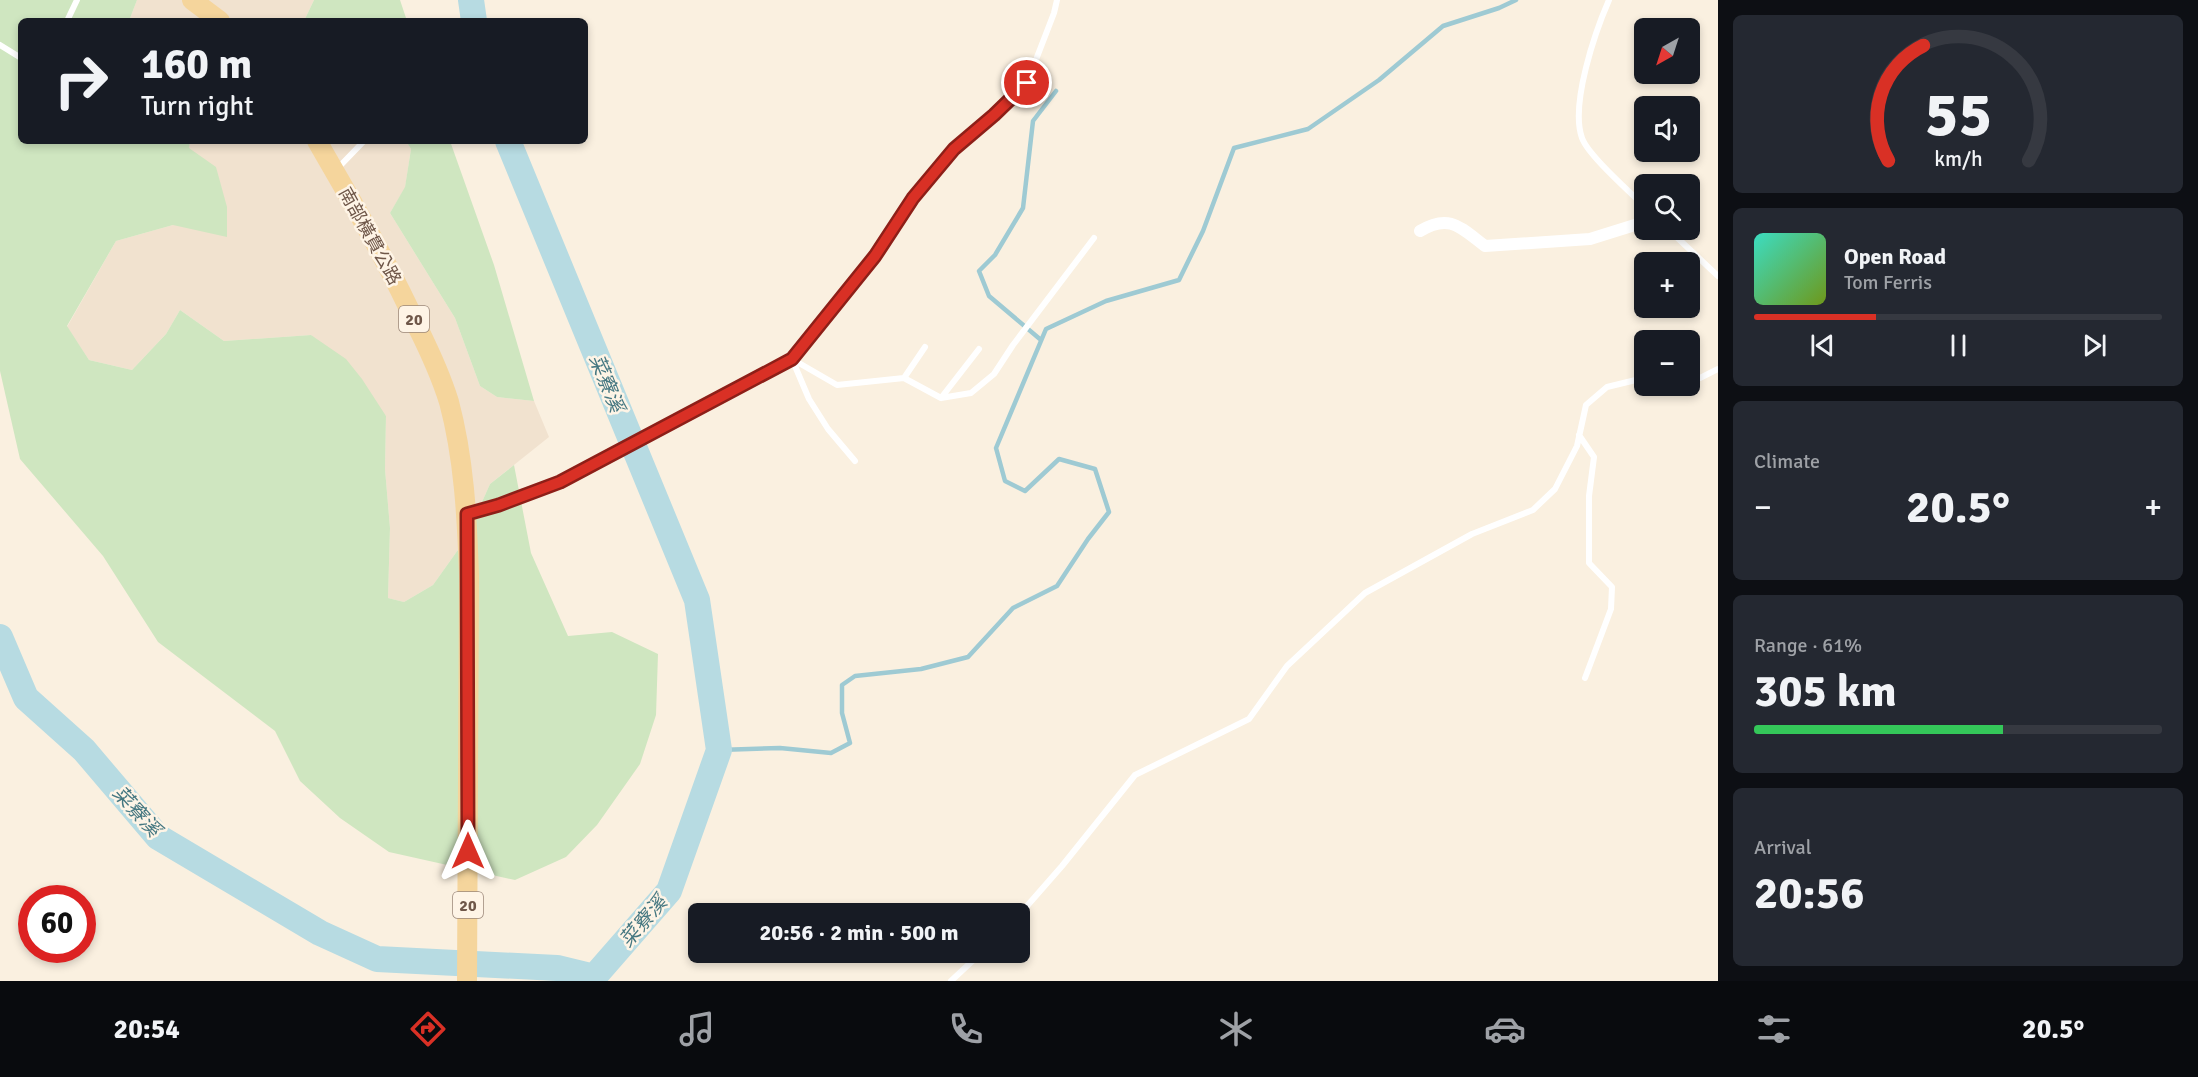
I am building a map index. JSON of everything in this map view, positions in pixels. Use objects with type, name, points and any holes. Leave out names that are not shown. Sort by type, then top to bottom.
[{"type":"main road","points":[[192,0],[216,18]]},
{"type":"main road","name":"南部橫貫公路","points":[[319,144],[403,296],[429,351],[445,392],[458,450],[467,514],[467,981]]},
{"type":"street","points":[[1420,231],[1434,222],[1457,225],[1485,246],[1590,238],[1634,225]]},
{"type":"lane","points":[[68,18],[76,0]]},
{"type":"lane","points":[[467,514],[499,505],[560,482],[792,359],[875,256],[913,198],[954,149],[1027,83],[1057,0]]},
{"type":"lane","points":[[1609,0],[1582,86],[1578,113],[1582,139],[1603,166],[1634,196]]},
{"type":"lane","points":[[0,45],[18,56]]},
{"type":"lane","points":[[335,172],[361,144]]},
{"type":"lane","points":[[792,359],[837,385],[904,378],[941,398],[971,393],[994,374],[1020,335],[1094,238]]},
{"type":"lane","points":[[1680,240],[1718,276]]},
{"type":"lane","points":[[904,378],[925,347]]},
{"type":"lane","points":[[941,398],[979,349]]},
{"type":"lane","points":[[792,359],[809,399],[828,429],[855,462]]},
{"type":"lane","points":[[1700,378],[1718,369]]},
{"type":"lane","points":[[1030,903],[1135,776],[1249,719],[1287,666],[1365,592],[1472,534],[1533,510],[1556,489],[1577,446],[1586,405],[1607,387],[1634,380]]},
{"type":"lane","points":[[1579,435],[1594,457],[1589,496],[1589,563],[1612,587],[1611,609],[1585,678]]},
{"type":"lane","points":[[951,981],[970,963]]},
{"type":"shaded area","points":[[137,0],[314,0],[305,18],[130,18]]},
{"type":"shaded area","points":[[189,144],[408,144],[411,149],[405,188],[390,213],[455,318],[480,386],[497,397],[534,401],[549,437],[490,484],[465,540],[433,585],[404,602],[388,598],[390,528],[385,469],[386,416],[311,335],[224,341],[180,310],[166,334],[132,370],[89,360],[67,327],[116,241],[173,225]]},
{"type":"green space","points":[[0,0],[137,0],[130,18],[18,18],[18,144],[190,144],[189,148],[216,167],[227,207],[227,237],[173,225],[116,241],[67,326],[89,360],[132,370],[166,334],[180,310],[224,341],[311,335],[346,359],[386,416],[385,469],[390,528],[388,598],[404,602],[433,585],[465,540],[490,484],[514,465],[531,553],[568,636],[612,632],[658,654],[656,715],[640,764],[597,825],[566,857],[515,880],[389,852],[340,818],[300,781],[275,731],[158,642],[103,556],[20,459],[0,371]]},
{"type":"green space","points":[[314,0],[400,0],[406,18],[305,18]]},
{"type":"green space","points":[[408,144],[451,144],[494,265],[534,401],[497,397],[480,386],[455,318],[390,213],[405,187],[411,149]]},
{"type":"waterway","name":"菜竂溪","points":[[471,0],[474,18]]},
{"type":"waterway","points":[[719,750],[780,748],[831,753],[850,743],[842,713],[842,685],[855,676],[921,669],[968,657],[1013,608],[1057,586],[1109,512],[1095,469],[1059,459],[1025,491],[1005,481],[996,448],[1046,329],[1106,301],[1179,280],[1203,231],[1234,148],[1308,129],[1379,80],[1443,26],[1499,8],[1516,0]]},
{"type":"waterway","points":[[1041,340],[989,296],[979,271],[995,255],[1023,208],[1033,121],[1056,91]]},
{"type":"waterway","name":"菜竂溪","points":[[0,637],[26,698],[84,750],[158,837],[320,933],[377,959],[557,968],[594,977],[669,891],[719,750],[697,600],[509,144]]},
{"type":"waterway","name":"菜竂溪","points":[[594,977],[597,981]]},
{"type":"route","points":[[468,851],[469,574],[467,514],[499,505],[560,482],[792,359],[875,256],[913,198],[954,149],[1027,83]]}]
